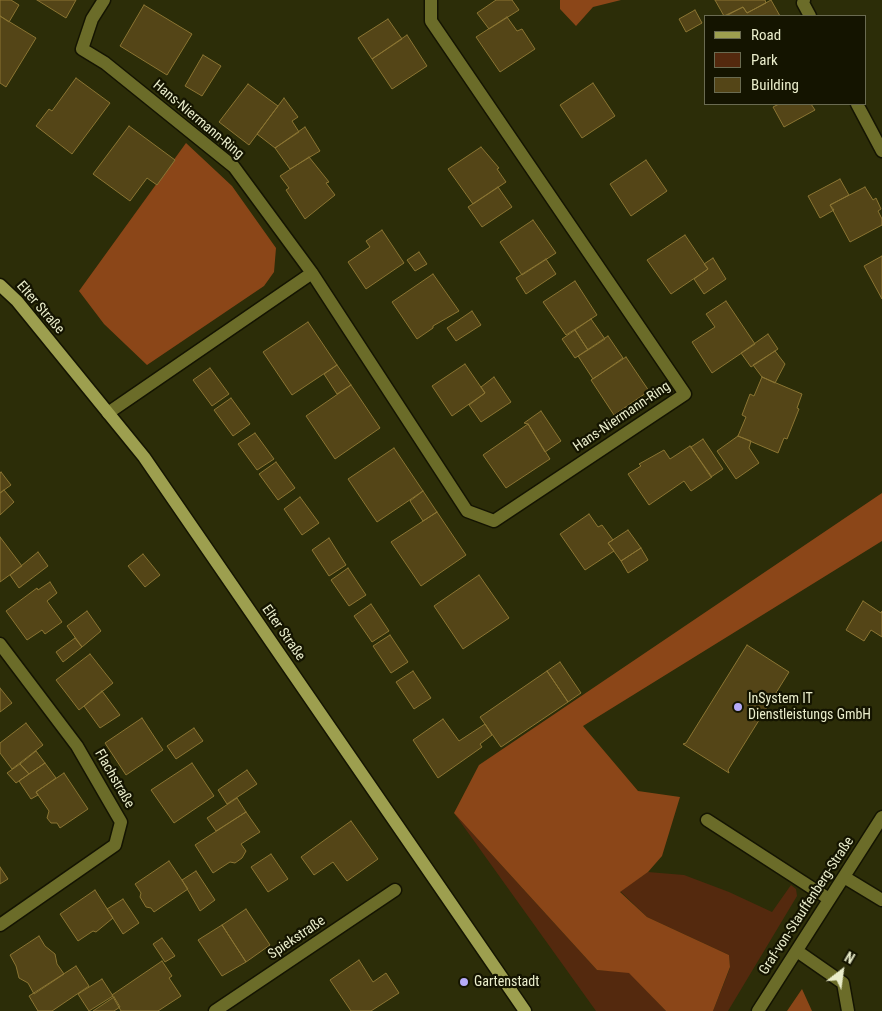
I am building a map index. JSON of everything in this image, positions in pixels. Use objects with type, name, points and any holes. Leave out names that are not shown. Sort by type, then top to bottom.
[{"type":"main road","name":"Elter Straße","points":[[0,285],[17,301],[144,457],[525,1011]]},
{"type":"street","name":"Hans-Niermann-Ring","points":[[104,0],[92,19],[82,49],[105,63],[234,167],[312,273],[467,510],[494,521],[685,394],[431,21],[431,0]]},
{"type":"street","points":[[804,0],[803,3],[809,15]]},
{"type":"street","points":[[858,105],[882,151]]},
{"type":"street","points":[[108,413],[312,273]]},
{"type":"street","name":"Flachstraße","points":[[0,644],[77,746],[121,822],[115,845],[0,925]]},
{"type":"street","name":"Graf-von-Stauffenberg-Straße","points":[[758,1011],[882,817]]},
{"type":"street","points":[[707,820],[829,899]]},
{"type":"street","points":[[844,877],[882,900]]},
{"type":"street","name":"Spiekstraße","points":[[215,1011],[395,890]]},
{"type":"street","points":[[797,951],[843,983],[848,1011]]},
{"type":"green space","points":[[454,813],[597,970],[629,972],[666,1011],[596,1011]]},
{"type":"green space","points":[[648,872],[684,875],[729,892],[772,912],[791,885],[796,889],[797,896],[728,1011],[713,1011],[730,968],[729,955],[647,917],[620,891]]},
{"type":"shaded area","points":[[560,0],[621,0],[593,7],[576,26],[560,9]]},
{"type":"shaded area","points":[[186,143],[232,186],[276,248],[274,272],[264,286],[147,365],[104,324],[79,291]]},
{"type":"shaded area","points":[[882,493],[882,541],[583,726],[638,791],[680,797],[662,856],[648,872],[620,892],[647,917],[729,955],[730,967],[713,1011],[666,1011],[629,973],[597,970],[454,813],[479,765]]},
{"type":"shaded area","points":[[802,989],[812,1011],[787,1011]]},
{"type":"building","points":[[0,0],[11,0],[19,5],[9,22],[0,16]]},
{"type":"building","points":[[37,0],[76,0],[66,18]]},
{"type":"building","points":[[496,0],[512,0],[519,10],[489,29],[477,13]]},
{"type":"building","points":[[715,0],[765,0],[766,3],[747,13],[743,7],[723,15]]},
{"type":"building","points":[[771,0],[779,15],[728,15],[743,7],[747,13]]},
{"type":"building","points":[[144,5],[192,34],[167,75],[120,46]]},
{"type":"building","points":[[695,10],[702,23],[686,32],[679,19]]},
{"type":"building","points":[[0,16],[36,38],[6,87],[0,83]]},
{"type":"building","points":[[507,17],[517,31],[522,29],[535,49],[500,72],[476,37]]},
{"type":"building","points":[[388,19],[402,39],[372,59],[358,38]]},
{"type":"building","points":[[407,35],[427,66],[392,89],[372,59]]},
{"type":"building","points":[[203,55],[221,66],[202,96],[185,86]]},
{"type":"building","points":[[76,78],[110,103],[72,154],[36,126],[49,109],[52,111]]},
{"type":"building","points":[[593,83],[615,116],[582,138],[560,105]]},
{"type":"building","points":[[248,84],[278,106],[249,145],[219,122]]},
{"type":"building","points":[[284,98],[298,117],[292,121],[299,132],[275,148],[257,134]]},
{"type":"building","points":[[777,105],[812,105],[815,110],[784,127],[773,107]]},
{"type":"building","points":[[129,126],[175,160],[157,185],[147,178],[130,201],[93,174]]},
{"type":"building","points":[[305,127],[320,151],[290,169],[275,148]]},
{"type":"building","points":[[481,147],[499,168],[497,169],[506,182],[473,204],[448,169]]},
{"type":"building","points":[[309,157],[329,182],[326,183],[335,195],[305,219],[286,190],[289,188],[280,176]]},
{"type":"building","points":[[646,160],[667,191],[631,216],[610,184]]},
{"type":"building","points":[[840,179],[849,195],[830,205],[834,210],[820,218],[808,196]]},
{"type":"building","points":[[498,187],[512,207],[482,227],[468,207]]},
{"type":"building","points":[[865,187],[873,200],[876,198],[881,209],[878,211],[882,219],[882,225],[850,242],[830,205]]},
{"type":"building","points":[[533,220],[556,253],[522,275],[500,242]]},
{"type":"building","points":[[382,230],[404,263],[366,289],[348,262],[370,247],[366,241]]},
{"type":"building","points":[[685,235],[708,269],[671,294],[647,260]]},
{"type":"building","points":[[419,252],[427,264],[415,271],[407,260]]},
{"type":"building","points":[[882,256],[882,299],[864,266]]},
{"type":"building","points":[[713,258],[726,279],[704,294],[694,279],[708,269],[704,264]]},
{"type":"building","points":[[546,259],[556,274],[526,294],[516,278]]},
{"type":"building","points":[[433,274],[459,311],[433,326],[433,328],[417,339],[392,302]]},
{"type":"building","points":[[575,281],[597,315],[566,335],[543,302]]},
{"type":"building","points":[[726,301],[755,344],[712,373],[692,342],[715,327],[706,314]]},
{"type":"building","points":[[472,311],[481,325],[456,341],[447,328]]},
{"type":"building","points":[[591,319],[605,339],[588,350],[575,330]]},
{"type":"building","points":[[308,322],[337,365],[292,395],[263,352]]},
{"type":"building","points":[[575,330],[588,350],[575,358],[562,339]]},
{"type":"building","points":[[768,334],[778,349],[751,367],[741,353]]},
{"type":"building","points":[[608,336],[623,358],[593,379],[578,356]]},
{"type":"building","points":[[775,351],[785,364],[775,383],[762,377],[753,365]]},
{"type":"building","points":[[626,357],[649,391],[614,415],[591,380]]},
{"type":"building","points":[[465,364],[485,393],[452,416],[432,386]]},
{"type":"building","points":[[337,365],[351,385],[337,394],[324,374]]},
{"type":"building","points":[[210,368],[229,394],[212,406],[193,380]]},
{"type":"building","points":[[494,377],[511,402],[481,422],[469,405],[485,393],[481,387]]},
{"type":"building","points":[[762,377],[802,394],[797,408],[799,409],[787,439],[784,438],[778,453],[738,436],[746,417],[742,415],[750,394],[754,396]]},
{"type":"building","points":[[351,385],[380,428],[335,459],[306,416]]},
{"type":"building","points":[[231,398],[250,424],[233,436],[214,410]]},
{"type":"building","points":[[541,411],[561,441],[545,452],[528,424],[524,423]]},
{"type":"building","points":[[528,424],[550,459],[506,488],[483,455]]},
{"type":"building","points":[[255,433],[274,459],[257,470],[238,444]]},
{"type":"building","points":[[738,436],[751,441],[749,448],[759,463],[736,479],[717,451]]},
{"type":"building","points":[[703,439],[723,469],[711,477],[691,447]]},
{"type":"building","points":[[690,446],[712,477],[691,491],[684,481],[649,505],[628,474],[641,466],[639,464],[664,450],[670,459]]},
{"type":"building","points":[[394,448],[423,491],[377,522],[348,479]]},
{"type":"building","points":[[276,462],[295,488],[278,500],[259,474]]},
{"type":"building","points":[[0,473],[11,485],[0,493]]},
{"type":"building","points":[[4,490],[14,502],[0,515],[0,493]]},
{"type":"building","points":[[423,491],[437,512],[423,521],[410,501]]},
{"type":"building","points":[[300,497],[319,523],[302,535],[284,509]]},
{"type":"building","points":[[437,512],[466,555],[421,586],[391,542]]},
{"type":"building","points":[[589,514],[598,527],[602,525],[613,540],[608,543],[614,551],[585,570],[560,534]]},
{"type":"building","points":[[628,530],[641,548],[621,561],[608,543]]},
{"type":"building","points":[[0,537],[22,566],[0,582]]},
{"type":"building","points":[[329,538],[346,565],[329,576],[312,550]]},
{"type":"building","points":[[641,548],[648,560],[628,573],[621,561]]},
{"type":"building","points":[[38,552],[48,566],[19,588],[10,575]]},
{"type":"building","points":[[143,554],[160,575],[145,587],[128,566]]},
{"type":"building","points":[[348,568],[366,595],[349,606],[331,580]]},
{"type":"building","points":[[479,575],[509,618],[463,649],[434,606]]},
{"type":"building","points":[[50,582],[57,593],[47,601],[62,622],[45,634],[42,630],[27,640],[6,611],[37,588],[38,590]]},
{"type":"building","points":[[863,601],[881,613],[882,611],[882,637],[871,630],[864,641],[846,630]]},
{"type":"building","points":[[371,604],[389,631],[372,642],[354,616]]},
{"type":"building","points":[[87,611],[101,631],[82,647],[67,626]]},
{"type":"building","points":[[390,635],[408,662],[391,673],[373,646]]},
{"type":"building","points":[[75,638],[82,647],[63,662],[56,652]]},
{"type":"building","name":"InSystem IT Dienstleistungs GmbH","points":[[747,645],[789,672],[728,770],[729,773],[683,744],[686,743]]},
{"type":"building","points":[[90,654],[113,683],[79,710],[56,680]]},
{"type":"building","points":[[560,662],[581,693],[568,702],[547,671]]},
{"type":"building","points":[[413,671],[431,698],[414,709],[396,682]]},
{"type":"building","points":[[547,671],[568,702],[501,747],[480,717]]},
{"type":"building","points":[[0,688],[12,703],[0,712]]},
{"type":"building","points":[[102,691],[120,715],[100,728],[84,706]]},
{"type":"building","points":[[142,718],[163,750],[126,775],[105,743]]},
{"type":"building","points":[[443,719],[459,741],[485,724],[492,735],[480,744],[482,747],[438,778],[413,740]]},
{"type":"building","points":[[26,723],[43,745],[12,769],[0,753],[0,743]]},
{"type":"building","points":[[194,728],[203,741],[176,759],[167,746]]},
{"type":"building","points":[[36,751],[45,763],[29,774],[20,764]]},
{"type":"building","points":[[45,763],[56,778],[36,792],[38,795],[31,799],[19,781]]},
{"type":"building","points":[[192,763],[214,796],[174,823],[151,790]]},
{"type":"building","points":[[20,764],[29,774],[16,783],[7,773]]},
{"type":"building","points":[[247,770],[257,784],[227,804],[218,790]]},
{"type":"building","points":[[64,773],[88,809],[60,828],[57,823],[51,823],[47,818],[49,811],[36,792]]},
{"type":"building","points":[[237,798],[246,812],[216,831],[207,818]]},
{"type":"building","points":[[246,812],[260,832],[241,844],[246,851],[242,858],[235,863],[230,862],[213,873],[195,845]]},
{"type":"building","points":[[351,821],[378,859],[347,881],[333,862],[314,875],[301,857]]},
{"type":"building","points":[[271,854],[288,879],[268,892],[251,867]]},
{"type":"building","points":[[169,861],[188,889],[154,912],[151,908],[146,907],[140,897],[141,893],[135,884]]},
{"type":"building","points":[[0,867],[8,879],[0,884]]},
{"type":"building","points":[[196,871],[215,900],[200,911],[182,880]]},
{"type":"building","points":[[95,890],[113,918],[96,932],[93,931],[78,941],[60,914]]},
{"type":"building","points":[[123,899],[139,923],[123,934],[107,909]]},
{"type":"building","points":[[246,909],[270,945],[246,962],[222,925]]},
{"type":"building","points":[[222,925],[246,962],[222,976],[198,940]]},
{"type":"building","points":[[39,936],[45,946],[55,954],[57,964],[64,974],[34,994],[28,983],[19,978],[16,966],[10,955]]},
{"type":"building","points":[[162,938],[175,956],[165,962],[153,944]]},
{"type":"building","points":[[359,960],[373,982],[386,973],[399,993],[371,1011],[351,1011],[330,980]]},
{"type":"building","points":[[162,961],[172,976],[169,978],[181,996],[158,1011],[121,1011],[112,995]]},
{"type":"building","points":[[76,966],[89,986],[52,1011],[38,1011],[29,996]]},
{"type":"building","points":[[102,979],[113,996],[89,1011],[78,994]]},
{"type":"building","points":[[114,997],[120,1007],[114,1011],[93,1011]]},
{"type":"place","name":"InSystem IT Dienstleistungs GmbH","points":[[738,707]]},
{"type":"place","name":"Gartenstadt","points":[[464,982]]}]
